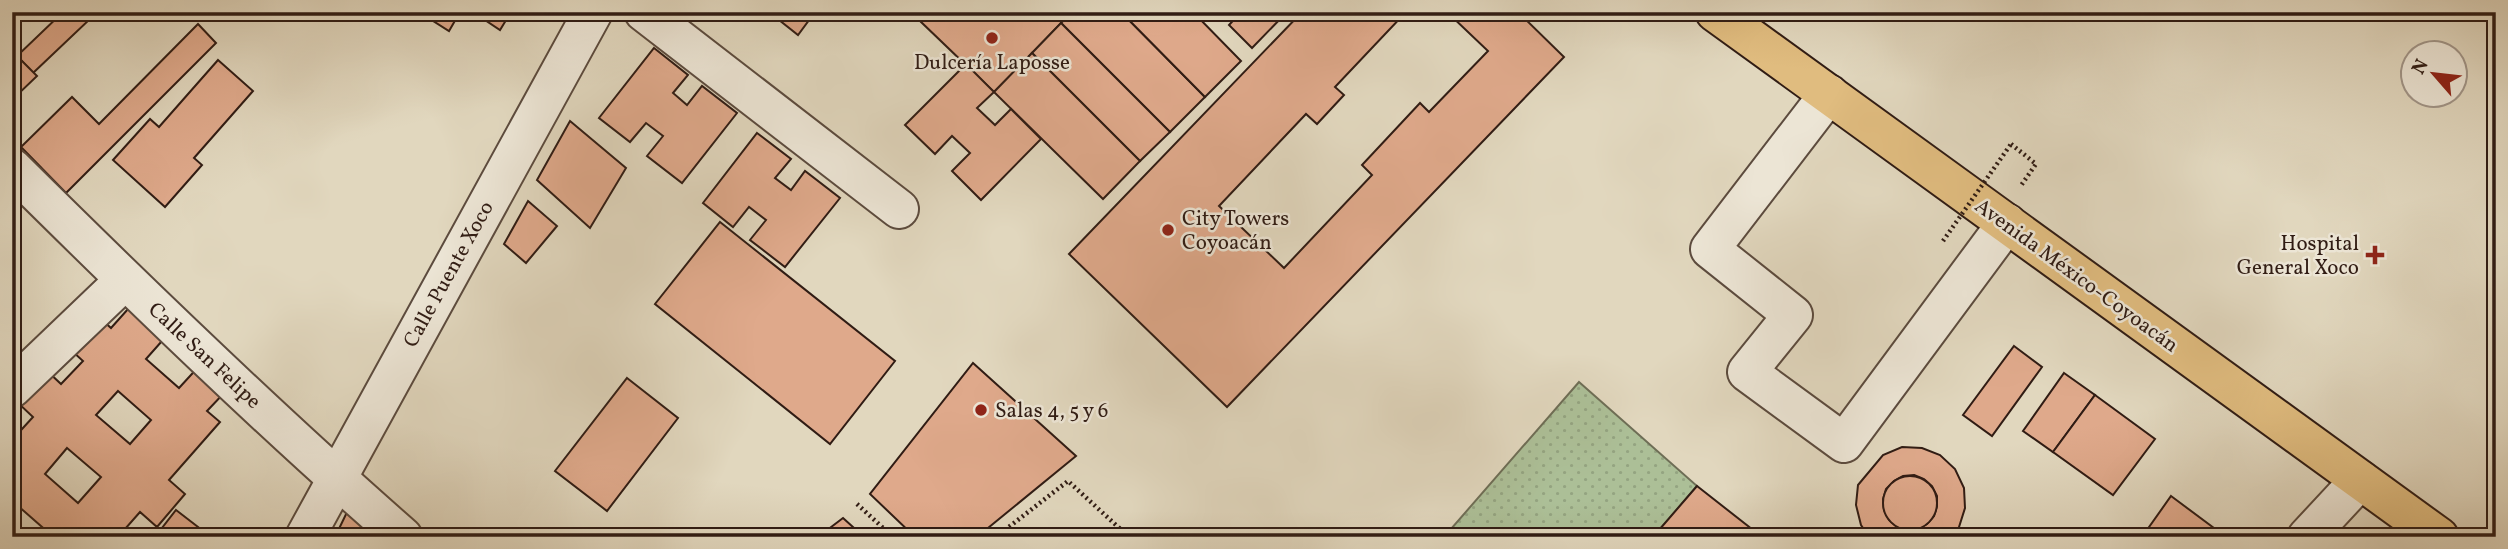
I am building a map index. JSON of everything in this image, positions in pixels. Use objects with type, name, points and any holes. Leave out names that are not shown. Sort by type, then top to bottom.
[{"type":"main road","name":"Avenida México-Coyoacán","points":[[1716,12],[2439,537]]},
{"type":"street","name":"Calle Puente Xoco","points":[[305,537],[593,12]]},
{"type":"street","points":[[644,12],[899,209]]},
{"type":"street","points":[[1829,94],[1710,248],[1793,315],[1747,372],[1844,443],[2003,221]]},
{"type":"street","name":"Calle San Felipe","points":[[12,168],[125,280],[335,478],[403,537]]},
{"type":"street","points":[[12,388],[125,280]]},
{"type":"street","points":[[2307,537],[2360,480]]},
{"type":"path","points":[[1943,241],[2011,144],[2036,164],[2003,221]]},
{"type":"path","points":[[996,537],[1068,481],[1129,537]]},
{"type":"path","points":[[857,504],[893,537]]},
{"type":"green space","points":[[1579,382],[1697,486],[1653,537],[1444,537]]},
{"type":"building","points":[[63,12],[84,12],[90,19],[33,73],[17,56]]},
{"type":"building","points":[[419,12],[460,12],[449,31]]},
{"type":"building","points":[[473,12],[511,12],[500,30]]},
{"type":"building","points":[[769,12],[815,12],[798,35]]},
{"type":"building","name":"Dulcería Laposse","points":[[924,12],[1072,12],[994,92],[919,20]]},
{"type":"building","points":[[1072,12],[1121,12],[1205,97],[1170,132],[1061,23]]},
{"type":"building","points":[[1121,12],[1193,12],[1241,61],[1205,97]]},
{"type":"building","points":[[1241,12],[1287,12],[1252,48],[1229,25]]},
{"type":"building","name":"City Towers Coyoacán","points":[[1302,12],[1406,12],[1335,87],[1344,95],[1317,124],[1306,114],[1219,206],[1284,268],[1372,175],[1362,165],[1420,103],[1429,112],[1488,51],[1447,12],[1518,12],[1564,57],[1227,407],[1069,254]]},
{"type":"building","points":[[1061,23],[1170,132],[1140,161],[1032,53]]},
{"type":"building","points":[[198,24],[216,43],[66,193],[21,147],[72,97],[99,124]]},
{"type":"building","points":[[654,48],[688,75],[673,93],[687,105],[702,86],[737,113],[682,183],[647,156],[663,136],[646,123],[630,142],[599,118]]},
{"type":"building","points":[[1032,53],[1140,161],[1103,199],[994,92]]},
{"type":"building","points":[[17,56],[37,76],[12,100],[12,60]]},
{"type":"building","points":[[218,60],[253,91],[194,158],[202,165],[165,207],[113,160],[150,119],[159,127]]},
{"type":"building","points":[[966,64],[994,92],[977,108],[995,125],[1011,109],[1041,139],[981,200],[952,171],[970,153],[952,136],[935,154],[905,125]]},
{"type":"building","points":[[570,121],[626,168],[590,228],[537,180]]},
{"type":"building","points":[[757,133],[791,159],[775,178],[791,190],[805,171],[840,198],[785,267],[750,240],[766,220],[749,207],[733,227],[703,203]]},
{"type":"building","points":[[528,201],[557,226],[526,263],[504,244]]},
{"type":"building","points":[[720,222],[895,361],[830,444],[655,304]]},
{"type":"building","points":[[137,299],[170,332],[146,359],[179,388],[201,364],[226,391],[207,411],[220,422],[169,480],[185,494],[157,527],[140,512],[118,537],[48,537],[50,534],[17,505],[12,510],[12,440],[33,417],[17,402],[45,369],[61,384],[83,361],[72,351],[101,319],[111,328]],"holes":[[[118,391],[151,420],[130,444],[96,415]],[[67,448],[101,477],[78,503],[45,474]]]},
{"type":"building","points":[[2014,346],[2042,367],[1992,436],[1963,415]]},
{"type":"building","name":"Salas 4, 5 y 6","points":[[973,363],[1076,456],[977,537],[915,537],[870,494]]},
{"type":"building","points":[[2064,373],[2095,395],[2053,452],[2023,431]]},
{"type":"building","points":[[627,378],[678,418],[607,511],[555,471]]},
{"type":"building","points":[[2095,395],[2155,439],[2113,495],[2053,452]]},
{"type":"building","points":[[1902,447],[1922,448],[1940,455],[1955,469],[1964,488],[1965,508],[1959,527],[1951,537],[1869,537],[1861,525],[1856,505],[1858,485],[1883,455]],"holes":[[[1914,475],[1932,486],[1937,496],[1934,516],[1927,524],[1917,529],[1897,527],[1889,520],[1884,510],[1886,489],[1903,476]]]},
{"type":"building","points":[[1910,476],[1929,484],[1937,503],[1929,522],[1910,530],[1891,522],[1883,503],[1891,484]]},
{"type":"building","points":[[1697,486],[1762,537],[1653,537]]},
{"type":"building","points":[[2171,496],[2226,537],[2142,537]]},
{"type":"building","points":[[349,508],[383,537],[335,537]]},
{"type":"building","points":[[176,510],[211,537],[155,537]]},
{"type":"building","points":[[843,518],[864,537],[818,537]]},
{"type":"place","name":"Dulcería Laposse","points":[[992,38]]},
{"type":"place","name":"City Towers Coyoacán","points":[[1168,230]]},
{"type":"place","name":"Hospital General Xoco","points":[[2375,255]]},
{"type":"place","name":"Salas 4, 5 y 6","points":[[981,410]]}]
